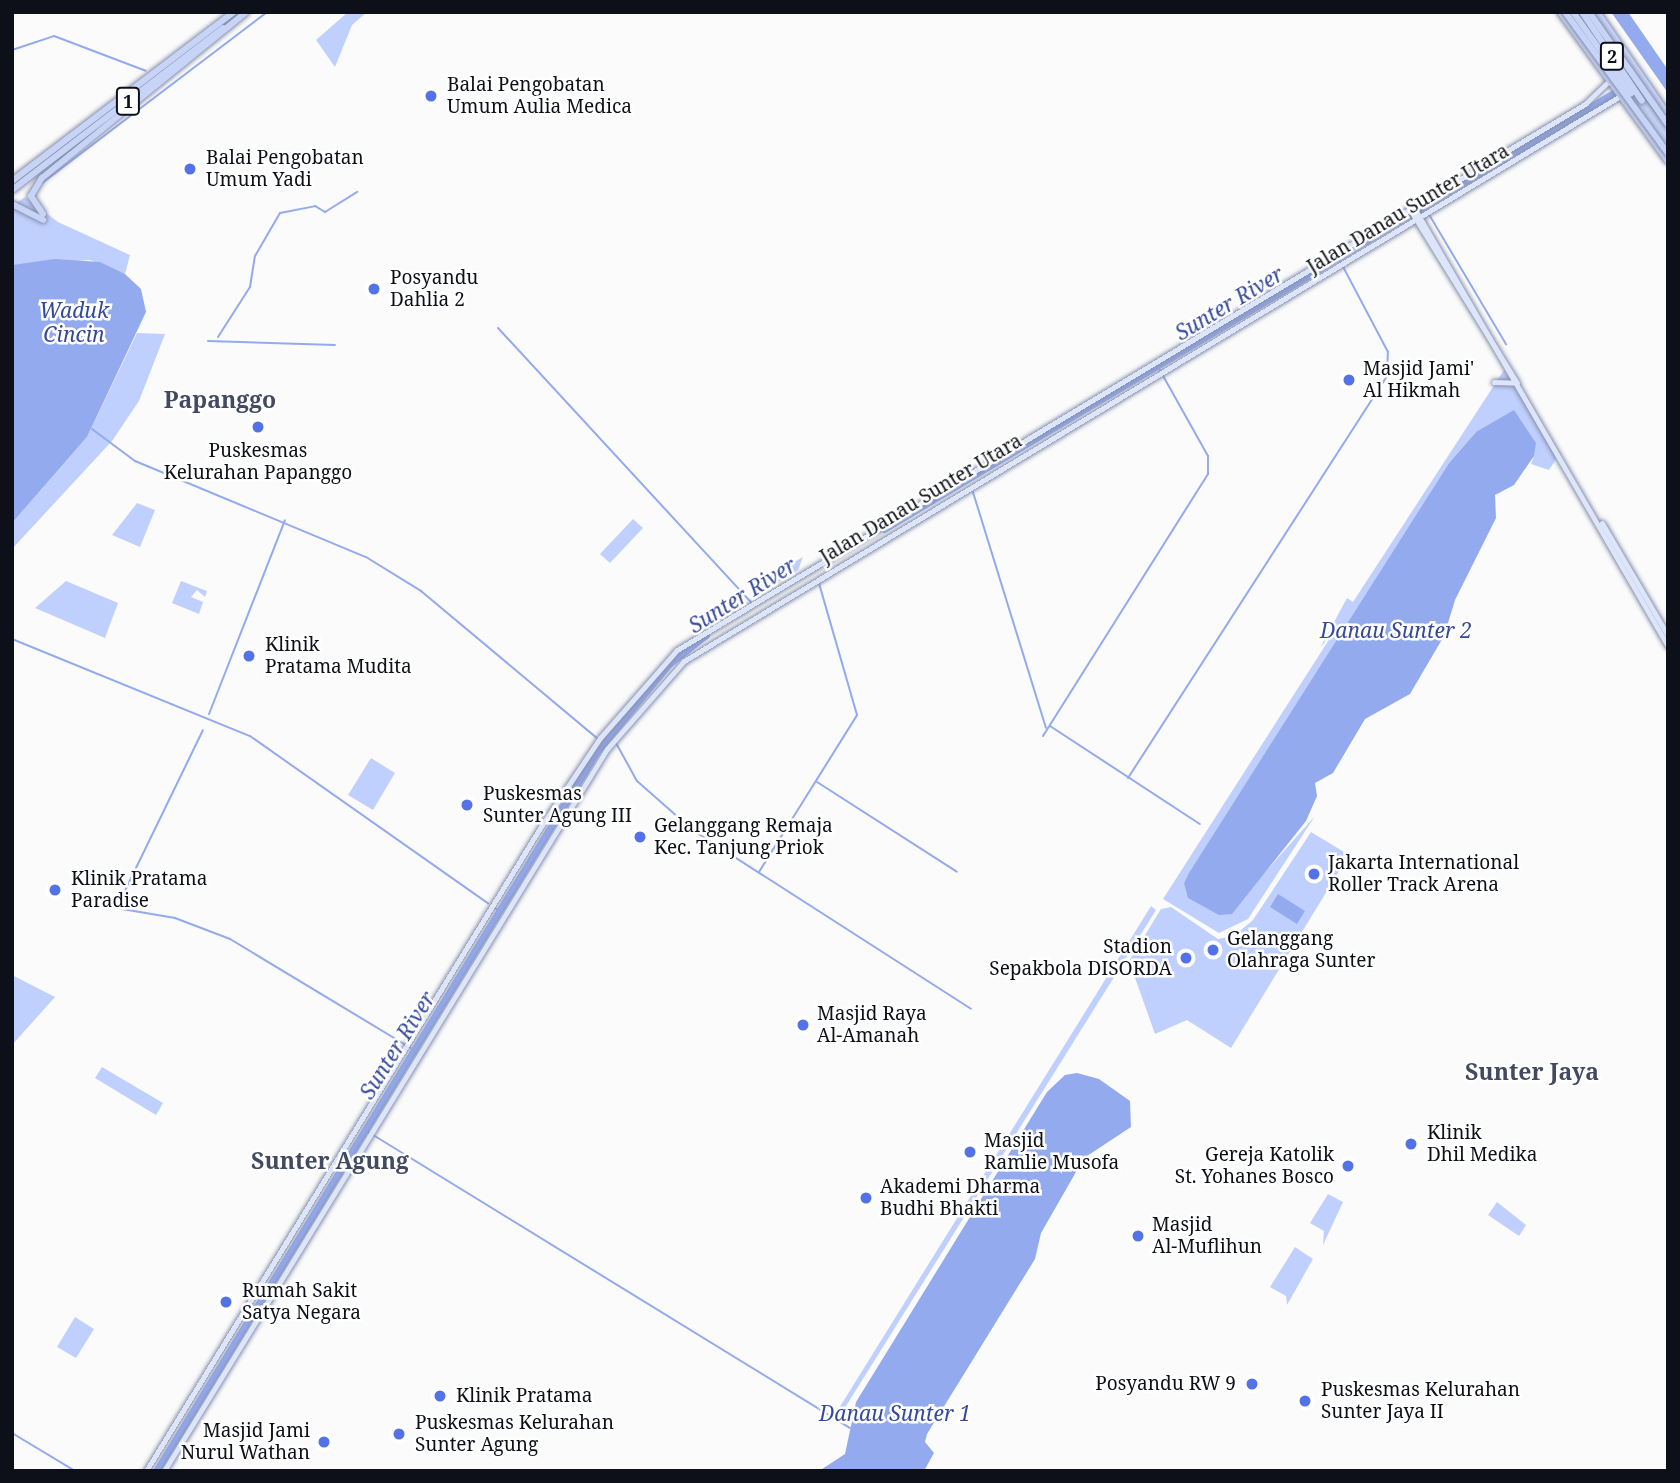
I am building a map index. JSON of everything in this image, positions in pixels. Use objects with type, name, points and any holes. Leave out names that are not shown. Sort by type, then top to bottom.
[{"type":"highway","name":"1","points":[[12,181],[234,12]]},
{"type":"highway","name":"1","points":[[12,190],[245,12]]},
{"type":"highway","points":[[12,204],[43,217],[32,198],[38,182],[193,61],[245,12]]},
{"type":"highway","points":[[1563,12],[1601,69],[1613,94]]},
{"type":"highway","points":[[1563,12],[1668,157]]},
{"type":"highway","name":"2","points":[[1573,12],[1668,143]]},
{"type":"highway","name":"2","points":[[1582,12],[1668,135]]},
{"type":"highway","points":[[1590,12],[1668,125]]},
{"type":"highway","points":[[1577,35],[1595,35],[1598,13]]},
{"type":"highway","points":[[1598,13],[1668,115]]},
{"type":"highway","points":[[1585,47],[1613,94],[1668,157]]},
{"type":"highway","points":[[1601,69],[1607,51],[1626,54]]},
{"type":"main road","name":"Jalan Danau Sunter Utara","points":[[146,1471],[407,1047],[608,748],[684,661],[816,576],[1340,263],[1414,212],[1427,211],[1613,94]]},
{"type":"main road","name":"Jalan Danau Sunter Utara","points":[[164,1471],[371,1135],[484,932],[597,741],[677,650],[750,602],[1613,94]]},
{"type":"main road","points":[[1414,212],[1525,393]]},
{"type":"main road","points":[[1414,212],[1600,520],[1668,646]]},
{"type":"main road","points":[[1494,382],[1517,383]]},
{"type":"main road","points":[[1611,540],[1668,636]]},
{"type":"main road","points":[[216,1361],[227,1367]]},
{"type":"shaded area","points":[[348,12],[367,12],[352,25],[335,67],[316,40]]},
{"type":"shaded area","points":[[25,197],[58,222],[130,255],[125,274],[90,260],[12,265],[12,206]]},
{"type":"shaded area","points":[[137,333],[165,334],[139,401],[112,441],[12,549],[12,523],[87,437]]},
{"type":"shaded area","points":[[1504,370],[1559,455],[1549,470],[1531,464],[1534,456],[1476,432],[1449,463],[1184,883],[1260,878],[1315,816],[1248,919],[1219,933],[1163,899],[1339,624],[1320,648],[1347,598],[1353,602]]},
{"type":"shaded area","points":[[137,503],[155,510],[140,547],[112,535]]},
{"type":"shaded area","points":[[633,519],[643,528],[610,563],[600,554]]},
{"type":"shaded area","points":[[803,557],[798,570],[759,594],[752,586]]},
{"type":"shaded area","points":[[66,581],[118,603],[105,638],[35,608]]},
{"type":"shaded area","points":[[181,581],[207,591],[205,597],[197,590],[191,597],[203,602],[199,614],[172,603]]},
{"type":"shaded area","points":[[371,758],[395,773],[373,810],[348,795]]},
{"type":"shaded area","name":"Gelanggang Olahraga Sunter","points":[[1311,832],[1349,855],[1231,1048],[1187,1020],[1155,1034],[1129,961],[1161,909],[1171,907],[1218,939],[1234,936],[1253,920]]},
{"type":"shaded area","points":[[1151,906],[1156,910],[841,1414],[836,1413]]},
{"type":"shaded area","points":[[12,975],[55,997],[12,1045]]},
{"type":"shaded area","points":[[102,1067],[163,1103],[156,1115],[95,1078]]},
{"type":"shaded area","points":[[1328,1194],[1343,1202],[1323,1245],[1324,1231],[1310,1223]]},
{"type":"shaded area","points":[[1497,1202],[1526,1225],[1519,1236],[1488,1215]]},
{"type":"shaded area","points":[[1295,1247],[1313,1259],[1287,1305],[1286,1296],[1270,1287]]},
{"type":"shaded area","points":[[75,1317],[94,1329],[76,1358],[57,1347]]},
{"type":"water","points":[[1611,12],[1628,12],[1668,70],[1668,93]]},
{"type":"water","name":"Waduk Cincin","points":[[55,259],[100,262],[125,274],[141,289],[146,312],[87,437],[12,523],[12,265]]},
{"type":"water","name":"Danau Sunter 2","points":[[1514,410],[1536,443],[1534,456],[1514,485],[1495,495],[1496,518],[1455,600],[1444,636],[1410,694],[1365,719],[1333,773],[1315,783],[1317,796],[1306,821],[1232,914],[1219,915],[1188,898],[1184,883],[1189,873],[1449,463],[1476,432]]},
{"type":"water","points":[[1278,894],[1305,911],[1297,924],[1270,907]]},
{"type":"water","name":"Danau Sunter 1","points":[[1077,1073],[1099,1079],[1130,1101],[1131,1127],[1084,1158],[1041,1233],[1035,1259],[927,1434],[925,1442],[934,1453],[924,1471],[819,1471],[845,1454],[856,1402],[1047,1092],[1065,1075]]},
{"type":"waterway","points":[[42,183],[267,12]]},
{"type":"waterway","points":[[12,50],[54,36],[146,71]]},
{"type":"waterway","name":"Sunter River","points":[[884,529],[1622,88]]},
{"type":"waterway","points":[[218,337],[250,287],[255,256],[280,213],[315,206],[325,212],[357,192]]},
{"type":"waterway","points":[[1424,206],[1506,344]]},
{"type":"waterway","points":[[1128,778],[1387,376],[1388,352],[1338,257]]},
{"type":"waterway","points":[[498,328],[751,602]]},
{"type":"waterway","points":[[208,341],[335,345]]},
{"type":"waterway","points":[[1043,736],[1208,474],[1208,456],[1158,367]]},
{"type":"waterway","points":[[92,429],[135,461],[366,557],[421,591],[597,738]]},
{"type":"waterway","points":[[972,489],[1046,728]]},
{"type":"waterway","points":[[209,714],[285,520]]},
{"type":"waterway","points":[[759,872],[857,715],[819,583]]},
{"type":"waterway","name":"Sunter River","points":[[156,1471],[597,751],[669,664],[706,635]]},
{"type":"waterway","points":[[12,639],[250,736],[488,903]]},
{"type":"waterway","points":[[1050,726],[1200,824]]},
{"type":"waterway","points":[[119,903],[203,730]]},
{"type":"waterway","points":[[616,743],[637,781],[694,831],[971,1009]]},
{"type":"waterway","points":[[817,782],[957,872]]},
{"type":"waterway","points":[[122,909],[175,918],[230,939],[411,1048]]},
{"type":"waterway","points":[[365,1130],[850,1428]]},
{"type":"waterway","points":[[12,1433],[75,1471]]},
{"type":"place","name":"Balai Pengobatan Umum Aulia Medica","points":[[431,96]]},
{"type":"place","name":"Balai Pengobatan Umum Yadi","points":[[190,169]]},
{"type":"place","name":"Posyandu Dahlia 2","points":[[374,289]]},
{"type":"place","name":"Masjid Jami' Al Hikmah","points":[[1349,380]]},
{"type":"place","name":"Puskesmas Kelurahan Papanggo","points":[[258,427]]},
{"type":"place","name":"Klinik Pratama Mudita","points":[[249,656]]},
{"type":"place","name":"Puskesmas Sunter Agung III","points":[[467,805]]},
{"type":"place","name":"Gelanggang Remaja Kec. Tanjung Priok","points":[[640,837]]},
{"type":"place","name":"Jakarta International Roller Track Arena","points":[[1314,874]]},
{"type":"place","name":"Klinik Pratama Paradise","points":[[55,890]]},
{"type":"place","name":"Gelanggang Olahraga Sunter","points":[[1213,950]]},
{"type":"place","name":"Stadion Sepakbola DISORDA","points":[[1186,958]]},
{"type":"place","name":"Masjid Raya Al-Amanah","points":[[803,1025]]},
{"type":"place","name":"Klinik Dhil Medika","points":[[1411,1144]]},
{"type":"place","name":"Masjid Ramlie Musofa","points":[[970,1152]]},
{"type":"place","name":"Gereja Katolik St. Yohanes Bosco","points":[[1348,1166]]},
{"type":"place","name":"Akademi Dharma Budhi Bhakti","points":[[866,1198]]},
{"type":"place","name":"Masjid Al-Muflihun","points":[[1138,1236]]},
{"type":"place","name":"Rumah Sakit Satya Negara","points":[[226,1302]]},
{"type":"place","name":"Posyandu RW 9","points":[[1252,1384]]},
{"type":"place","name":"Klinik Pratama","points":[[440,1396]]},
{"type":"place","name":"Puskesmas Kelurahan Sunter Jaya II","points":[[1305,1401]]},
{"type":"place","name":"Puskesmas Kelurahan Sunter Agung","points":[[399,1434]]},
{"type":"place","name":"Masjid Jami Nurul Wathan","points":[[324,1442]]},
{"type":"district","name":"Papanggo","points":[[220,399]]},
{"type":"district","name":"Sunter Jaya","points":[[1532,1071]]},
{"type":"district","name":"Sunter Agung","points":[[330,1160]]}]
